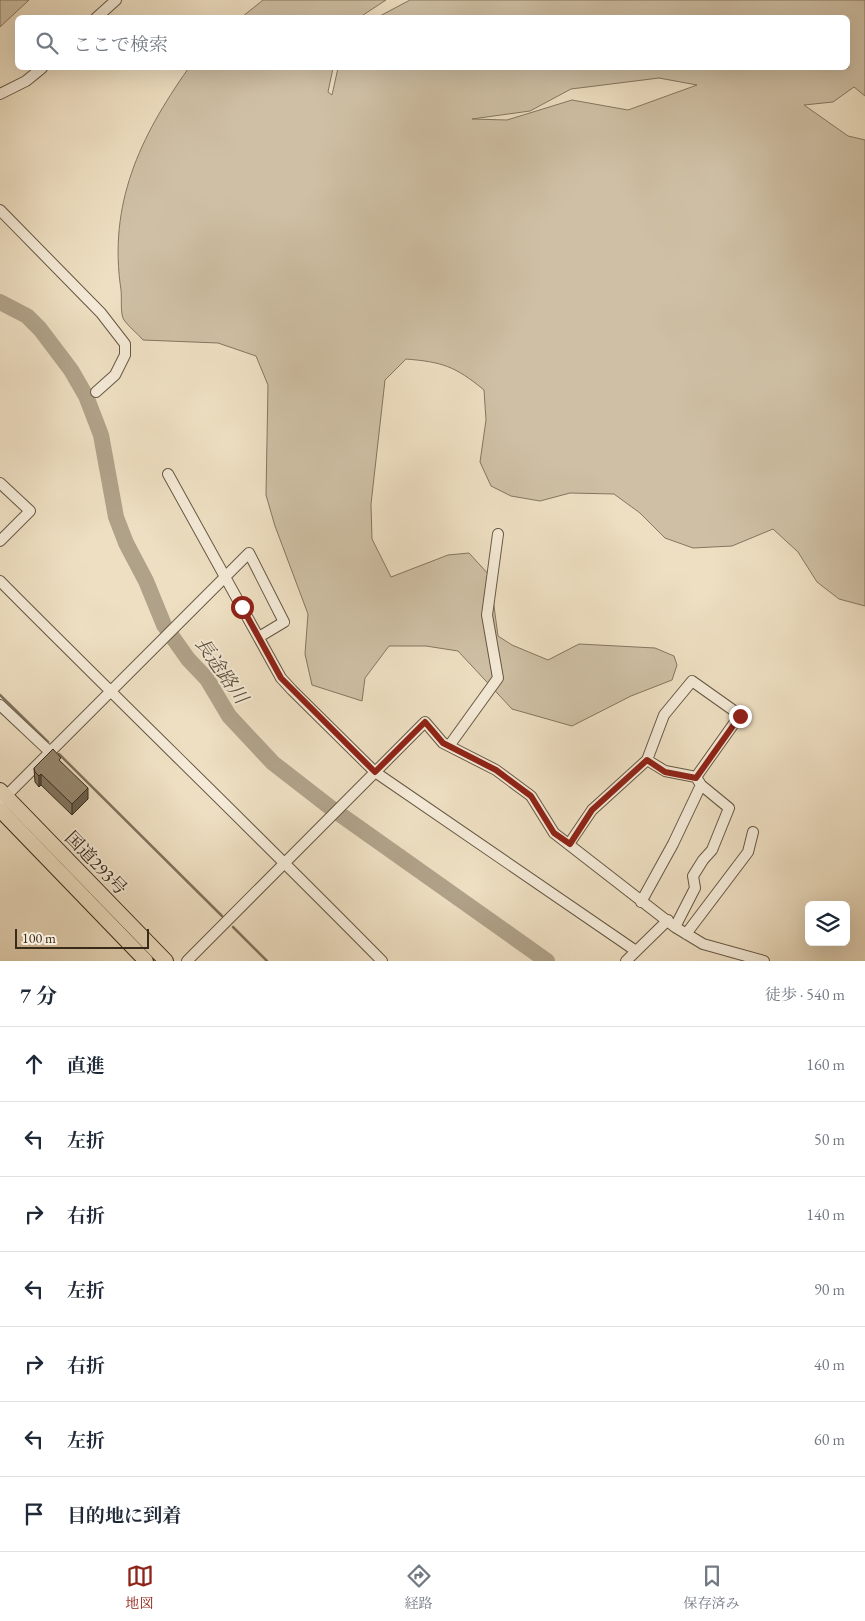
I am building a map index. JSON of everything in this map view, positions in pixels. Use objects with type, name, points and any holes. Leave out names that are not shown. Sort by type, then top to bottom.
[{"type":"highway","name":"国道293号","points":[[2,796],[166,961]]},
{"type":"highway","name":"国道293号","points":[[0,810],[146,961]]},
{"type":"street","points":[[99,15],[116,0]]},
{"type":"street","points":[[0,94],[26,81],[40,70]]},
{"type":"street","points":[[0,210],[101,314],[125,344],[125,355],[115,375],[96,392]]},
{"type":"street","points":[[168,474],[281,678],[375,772],[636,951]]},
{"type":"street","points":[[0,483],[30,511],[0,541]]},
{"type":"street","points":[[449,746],[498,678],[487,615],[498,534]]},
{"type":"street","points":[[2,796],[50,752],[249,553],[284,622],[259,637]]},
{"type":"street","points":[[0,581],[110,692],[286,863],[382,961]]},
{"type":"street","points":[[570,844],[592,810],[647,760],[664,716],[692,681],[740,716],[699,781],[673,844],[641,902]]},
{"type":"street","points":[[0,705],[50,752]]},
{"type":"street","points":[[187,961],[425,722],[443,743],[496,770],[531,796],[554,833],[641,902],[686,934],[703,944],[764,961]]},
{"type":"street","points":[[626,961],[672,923],[695,888],[694,876],[703,860],[712,850],[729,808],[699,781],[665,772],[647,760]]},
{"type":"street","points":[[686,934],[748,852],[753,832]]},
{"type":"shaded area","points":[[0,0],[29,0],[0,27]]},
{"type":"shaded area","points":[[263,0],[386,0],[363,15],[244,15]]},
{"type":"shaded area","points":[[410,0],[865,0],[865,96],[854,87],[833,102],[804,105],[848,136],[865,140],[865,606],[839,599],[817,582],[798,552],[773,529],[732,546],[693,548],[665,538],[640,513],[614,494],[570,493],[540,501],[511,496],[491,486],[480,462],[486,420],[484,390],[456,370],[439,364],[406,359],[385,380],[371,504],[372,539],[391,577],[448,555],[469,553],[490,576],[498,636],[512,645],[548,660],[579,644],[655,648],[674,656],[677,665],[672,680],[631,696],[572,726],[512,709],[458,651],[426,646],[389,646],[365,678],[362,701],[312,685],[305,654],[308,614],[275,526],[266,495],[268,385],[256,356],[218,343],[143,340],[126,323],[122,314],[118,259],[119,229],[124,200],[142,146],[155,120],[187,70],[333,70],[328,92],[332,95],[338,70],[850,70],[850,15],[382,15]],"holes":[[[659,78],[697,85],[628,110],[572,100],[507,120],[472,119],[530,111],[571,89]]]},
{"type":"building","points":[[53,749],[61,758],[59,760],[88,788],[72,804],[41,774],[39,776],[35,772],[34,768]]},
{"type":"waterway","name":"長途路川","points":[[0,302],[27,316],[40,329],[71,370],[86,396],[101,435],[116,517],[126,543],[146,581],[164,625],[188,659],[207,679],[229,716],[273,763],[331,808],[547,961]]},
{"type":"waterway","points":[[0,695],[48,742]]},
{"type":"waterway","points":[[59,754],[222,916]]},
{"type":"waterway","points":[[233,927],[267,961]]},
{"type":"route","points":[[242,607],[281,678],[375,772],[425,722],[443,743],[496,770],[531,796],[554,833],[570,844],[592,810],[647,760],[665,772],[696,778],[740,716]]}]
